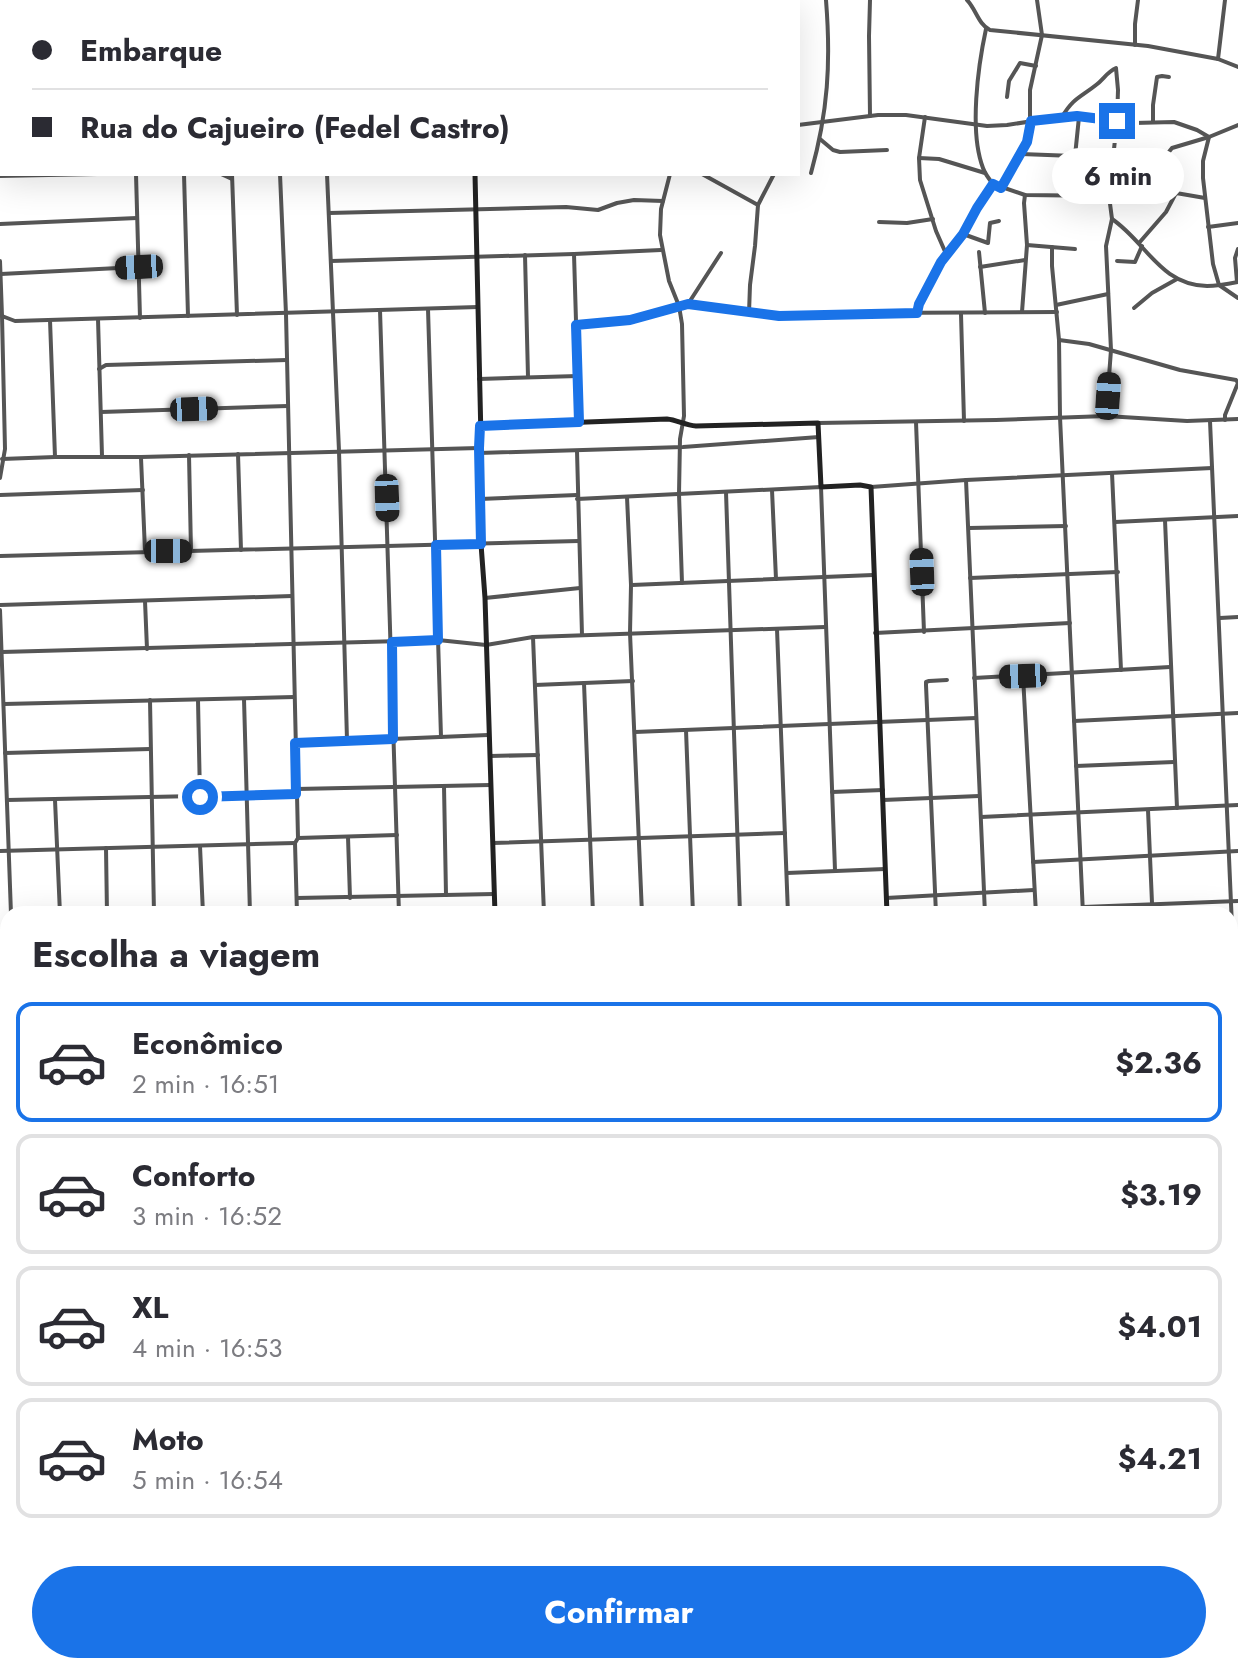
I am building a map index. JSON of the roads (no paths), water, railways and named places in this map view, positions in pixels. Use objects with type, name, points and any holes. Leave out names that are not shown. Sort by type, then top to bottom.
[{"type":"street","points":[[811,173],[823,122],[829,71],[826,0]]},
{"type":"street","points":[[870,0],[870,116]]},
{"type":"street","points":[[967,0],[986,29],[978,80],[977,125],[985,173],[993,184],[1025,195],[1109,196]]},
{"type":"street","points":[[1001,188],[1027,142],[1031,121],[1029,103],[1042,35],[1037,0]]},
{"type":"street","points":[[1135,45],[1138,0]]},
{"type":"street","points":[[1218,59],[1225,0]]},
{"type":"street","points":[[986,29],[1184,51],[1238,67]]},
{"type":"street","points":[[1007,97],[1009,81],[1020,63],[1036,66]]},
{"type":"street","points":[[1062,117],[1078,97],[1116,68],[1117,121],[1109,196],[1112,219],[1106,246],[1111,350],[1106,416]]},
{"type":"street","points":[[1153,122],[1156,81],[1159,76],[1169,77]]},
{"type":"street","points":[[800,125],[870,116],[906,115],[996,126],[1079,117],[1134,123],[1174,122],[1209,137]]},
{"type":"street","points":[[925,117],[919,158],[922,189],[947,256]]},
{"type":"street","points":[[1071,195],[1079,117]]},
{"type":"street","points":[[1112,164],[1160,163],[1172,148],[1238,125]]},
{"type":"street","points":[[1209,137],[1202,169],[1213,264],[1219,285],[1238,298]]},
{"type":"street","points":[[820,139],[840,152],[887,150]]},
{"type":"street","points":[[1021,154],[1074,156]]},
{"type":"street","points":[[919,158],[939,159],[985,173]]},
{"type":"street","points":[[136,176],[140,318]]},
{"type":"street","points":[[184,176],[188,316]]},
{"type":"street","points":[[280,176],[286,314],[296,906]]},
{"type":"street","points":[[327,176],[347,740]]},
{"type":"street","points":[[475,176],[481,544],[495,906]]},
{"type":"street","points":[[669,176],[659,218],[662,250],[682,324],[684,416],[679,447],[682,583]]},
{"type":"street","points":[[706,176],[758,205]]},
{"type":"street","points":[[749,313],[758,205],[773,176]]},
{"type":"street","points":[[232,177],[237,315]]},
{"type":"street","points":[[917,313],[941,262],[963,234],[993,184]]},
{"type":"street","points":[[1117,261],[1135,262],[1140,245],[1176,193],[1205,198]]},
{"type":"street","points":[[1022,312],[1027,245],[1025,195]]},
{"type":"street","points":[[329,213],[566,207],[598,210],[634,200],[663,201]]},
{"type":"street","points":[[0,224],[137,218]]},
{"type":"street","points":[[879,222],[907,223],[933,219]]},
{"type":"street","points":[[1112,219],[1165,272],[1198,285],[1238,282],[1235,257],[1238,249]]},
{"type":"street","points":[[963,234],[988,243],[990,223],[999,221]]},
{"type":"street","points":[[1208,227],[1238,223]]},
{"type":"street","points":[[1027,245],[1075,249]]},
{"type":"street","points":[[1052,247],[1059,340],[1083,906]]},
{"type":"street","points":[[331,261],[662,250]]},
{"type":"street","points":[[979,252],[985,313]]},
{"type":"street","points":[[688,304],[721,253]]},
{"type":"street","points":[[574,254],[579,422]]},
{"type":"street","points":[[525,255],[528,377]]},
{"type":"street","points":[[980,267],[1026,260]]},
{"type":"street","points":[[0,261],[5,449],[0,478]]},
{"type":"street","points":[[1,274],[139,267]]},
{"type":"street","points":[[1134,308],[1177,279]]},
{"type":"street","points":[[1056,305],[1108,294]]},
{"type":"street","points":[[576,325],[630,320],[688,304],[779,316],[1057,312]]},
{"type":"street","points":[[1,316],[15,321],[478,307]]},
{"type":"street","points":[[428,309],[441,737]]},
{"type":"street","points":[[380,310],[399,906]]},
{"type":"street","points":[[961,314],[964,421]]},
{"type":"street","points":[[98,319],[102,456]]},
{"type":"street","points":[[50,320],[55,457]]},
{"type":"street","points":[[1059,340],[1089,344],[1180,370],[1236,380],[1238,383],[1225,420]]},
{"type":"street","points":[[98,361],[106,365],[287,360]]},
{"type":"street","points":[[99,369],[106,365]]},
{"type":"street","points":[[479,379],[578,376]]},
{"type":"street","points":[[101,412],[288,406]]},
{"type":"street","points":[[480,426],[667,419],[682,425],[720,426],[1106,416],[1210,421],[1238,419]]},
{"type":"street","points":[[1210,421],[1230,906]]},
{"type":"street","points":[[916,422],[924,632]]},
{"type":"street","points":[[818,423],[835,870]]},
{"type":"street","points":[[1,459],[433,448],[577,451],[819,437]]},
{"type":"street","points":[[577,451],[582,635]]},
{"type":"street","points":[[238,454],[241,550]]},
{"type":"street","points":[[189,455],[191,551]]},
{"type":"street","points":[[141,457],[145,551]]},
{"type":"street","points":[[480,499],[627,497],[860,485],[871,487],[1212,468]]},
{"type":"street","points":[[1112,473],[1121,670]]},
{"type":"street","points":[[966,480],[985,906]]},
{"type":"street","points":[[871,487],[886,906]]},
{"type":"street","points":[[0,495],[143,490]]},
{"type":"street","points":[[772,490],[776,579]]},
{"type":"street","points":[[726,492],[740,906]]},
{"type":"street","points":[[627,497],[642,906]]},
{"type":"street","points":[[1115,522],[1238,516]]},
{"type":"street","points":[[1165,520],[1177,808]]},
{"type":"street","points":[[969,528],[1066,526]]},
{"type":"street","points":[[0,556],[579,541]]},
{"type":"street","points":[[970,578],[1118,572]]},
{"type":"street","points":[[631,585],[873,575]]},
{"type":"street","points":[[485,598],[580,588]]},
{"type":"street","points":[[11,906],[0,607],[292,596]]},
{"type":"street","points":[[145,601],[147,649]]},
{"type":"street","points":[[1219,618],[1238,617]]},
{"type":"street","points":[[875,633],[1070,623]]},
{"type":"street","points":[[2,652],[438,640],[486,645],[533,637],[825,627]]},
{"type":"street","points":[[777,628],[788,906]]},
{"type":"street","points":[[533,637],[544,906]]},
{"type":"street","points":[[974,678],[1170,667]]},
{"type":"street","points":[[1023,676],[1035,906]]},
{"type":"street","points":[[936,906],[926,682],[947,680]]},
{"type":"street","points":[[534,685],[633,681]]},
{"type":"street","points":[[584,683],[593,906]]},
{"type":"street","points":[[3,707],[294,697]]},
{"type":"street","points":[[244,699],[250,906]]},
{"type":"street","points":[[150,700],[154,906]]},
{"type":"street","points":[[198,700],[200,797]]},
{"type":"street","points":[[1074,721],[1238,713]]},
{"type":"street","points":[[635,732],[976,718]]},
{"type":"street","points":[[686,730],[693,906]]},
{"type":"street","points":[[295,743],[488,735]]},
{"type":"street","points":[[5,753],[150,749]]},
{"type":"street","points":[[490,756],[538,755]]},
{"type":"street","points":[[1076,766],[1175,762]]},
{"type":"street","points":[[7,800],[247,796],[395,786],[490,785]]},
{"type":"street","points":[[444,786],[446,895]]},
{"type":"street","points":[[832,792],[883,790]]},
{"type":"street","points":[[883,800],[979,796]]},
{"type":"street","points":[[55,800],[60,906]]},
{"type":"street","points":[[980,817],[1238,805]]},
{"type":"street","points":[[1148,810],[1152,904]]},
{"type":"street","points":[[493,843],[785,833]]},
{"type":"street","points":[[0,851],[200,846],[397,835]]},
{"type":"street","points":[[348,837],[350,898]]},
{"type":"street","points":[[200,846],[203,906]]},
{"type":"street","points":[[638,847],[642,906]]},
{"type":"street","points":[[106,848],[107,906]]},
{"type":"street","points":[[1033,862],[1238,851]]},
{"type":"street","points":[[787,873],[885,869]]},
{"type":"street","points":[[886,898],[1034,890]]},
{"type":"street","points":[[296,898],[494,894]]},
{"type":"street","points":[[1106,906],[1238,901]]}]
